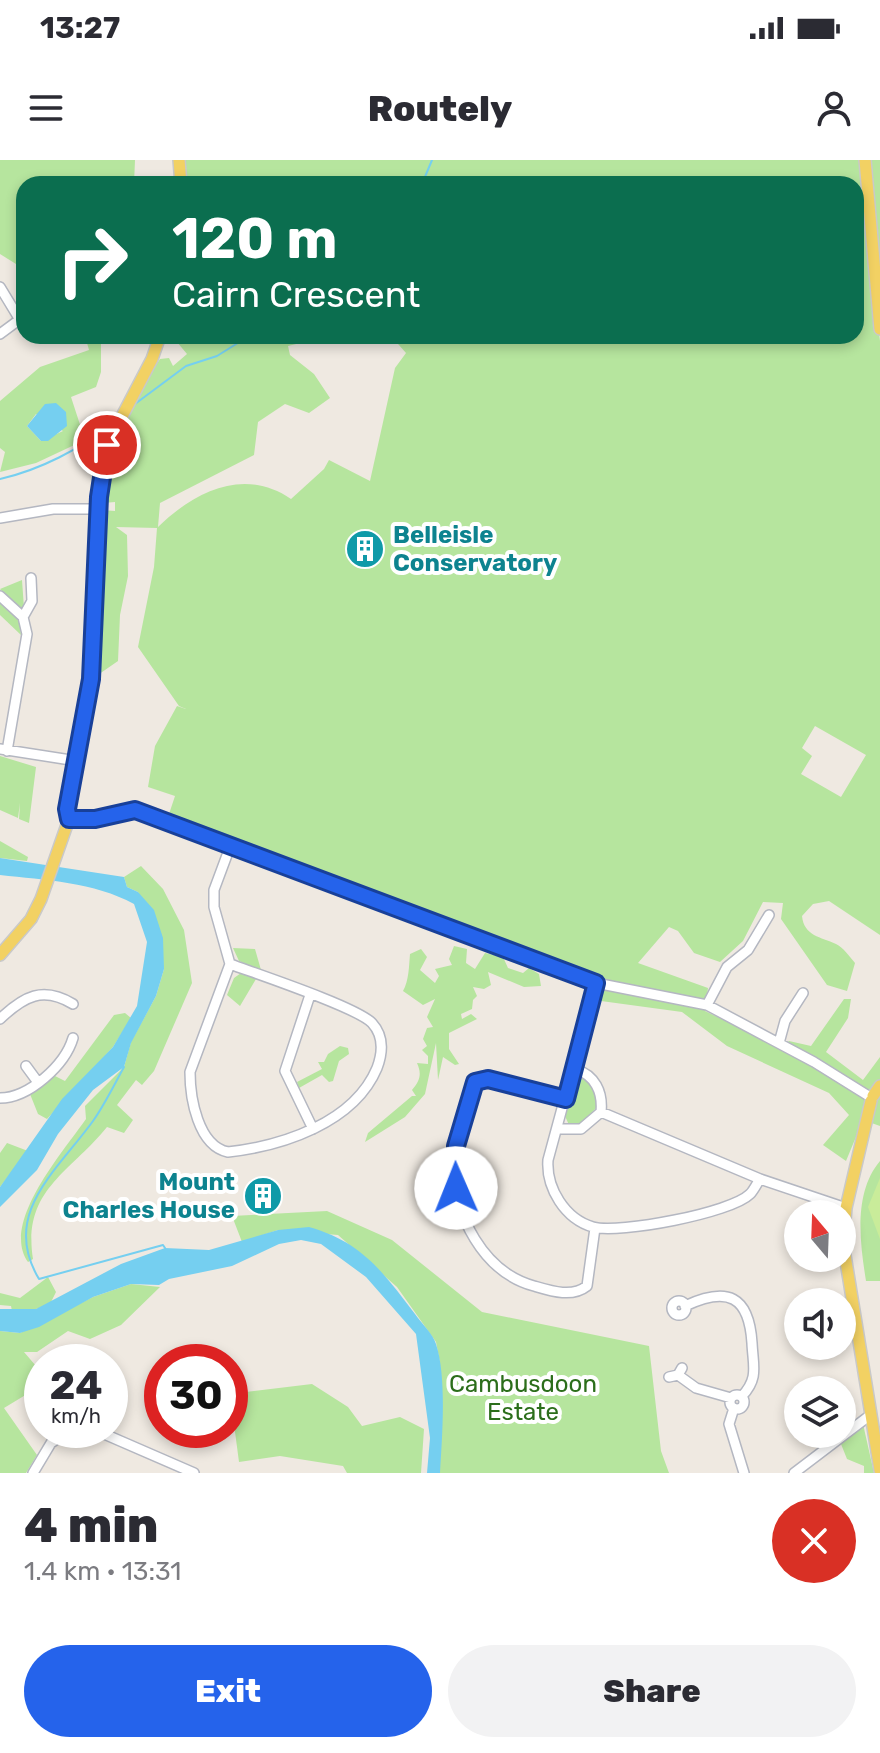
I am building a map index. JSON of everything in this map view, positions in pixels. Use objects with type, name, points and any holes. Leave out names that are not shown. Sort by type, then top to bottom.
[{"type":"main road","points":[[865,160],[880,329]]},
{"type":"main road","points":[[0,955],[26,926],[41,899],[69,819],[67,809],[94,638],[98,509],[107,445],[157,344]]},
{"type":"main road","points":[[848,1200],[873,1094]]},
{"type":"main road","points":[[846,1272],[880,1470]]},
{"type":"street","points":[[0,287],[16,310]]},
{"type":"street","points":[[0,518],[53,509],[98,509]]},
{"type":"street","points":[[23,617],[32,601],[31,578]]},
{"type":"street","points":[[0,596],[23,617],[27,634],[3,750],[77,761]]},
{"type":"street","points":[[69,819],[95,819],[135,810],[596,983],[707,1005],[873,1094]]},
{"type":"street","points":[[230,847],[214,890],[214,907],[230,964],[190,1072],[190,1086],[204,1135],[218,1150],[228,1152],[292,1138],[313,1129],[357,1098],[374,1075],[382,1043],[368,1019],[230,964]]},
{"type":"street","points":[[707,1005],[727,967],[748,950],[769,915]]},
{"type":"street","points":[[596,983],[547,1175],[566,1210],[579,1221],[595,1228],[614,1229],[705,1213],[750,1195],[760,1179]]},
{"type":"street","points":[[0,1019],[16,1005],[39,993],[49,993],[73,1004]]},
{"type":"street","points":[[779,1043],[785,1021],[803,993]]},
{"type":"street","points":[[310,995],[285,1071],[313,1129]]},
{"type":"street","points":[[0,1098],[17,1097],[63,1061],[73,1038]]},
{"type":"street","points":[[26,1066],[37,1081]]},
{"type":"street","points":[[575,1069],[589,1075],[597,1086],[601,1112]]},
{"type":"street","points":[[566,1099],[488,1079],[475,1082],[456,1146],[454,1165],[458,1200],[473,1237],[484,1252],[523,1283],[545,1289],[571,1293],[587,1286],[595,1228]]},
{"type":"street","points":[[557,1129],[581,1129],[601,1112]]},
{"type":"street","points":[[601,1112],[760,1179],[822,1200]]},
{"type":"street","points":[[685,1306],[717,1295],[735,1299],[744,1306],[752,1326],[756,1375],[736,1401],[729,1424],[744,1473]]},
{"type":"street","points":[[676,1373],[696,1388],[736,1401]]},
{"type":"street","points":[[794,1473],[869,1416]]},
{"type":"street","points":[[128,1444],[194,1473]]},
{"type":"street","points":[[33,1473],[48,1448]]},
{"type":"green space","points":[[0,160],[135,160],[134,176],[16,176],[16,264],[0,254]]},
{"type":"green space","points":[[183,160],[859,160],[861,176],[184,176]]},
{"type":"green space","points":[[867,160],[880,160],[880,301]]},
{"type":"green space","points":[[864,203],[880,341],[880,935],[829,901],[813,904],[802,916],[810,932],[839,945],[855,963],[847,991],[827,985],[781,919],[783,903],[763,902],[743,941],[720,962],[694,953],[678,931],[669,927],[638,963],[708,988],[705,1011],[782,1048],[789,1041],[811,1046],[844,999],[851,999],[848,1018],[826,1052],[863,1080],[880,1057],[880,1126],[863,1120],[846,1161],[823,1145],[849,1115],[829,1093],[727,1046],[682,1012],[601,1001],[596,983],[166,823],[175,796],[148,787],[155,746],[177,706],[186,709],[179,706],[138,647],[154,567],[157,528],[116,527],[127,535],[128,576],[120,615],[118,661],[92,679],[102,510],[115,511],[115,502],[103,503],[107,459],[131,402],[160,359],[169,358],[173,366],[187,354],[179,344],[296,344],[288,346],[290,355],[314,374],[330,398],[309,413],[285,404],[258,422],[254,455],[160,503],[158,527],[172,514],[204,494],[238,484],[256,485],[291,499],[324,469],[329,460],[370,481],[395,368],[406,353],[398,344],[864,344]],"holes":[[[815,726],[866,755],[841,797],[801,774],[812,756],[802,748]]]},
{"type":"green space","points":[[87,344],[101,344],[101,372],[96,387],[71,397],[85,440],[36,463],[0,472],[5,452],[0,448],[0,401],[40,367],[89,350]],"holes":[[[36,414],[63,431],[41,441],[27,426]]]},
{"type":"green space","points":[[22,580],[24,608],[20,610],[0,589]]},
{"type":"green space","points":[[0,602],[19,619],[21,635],[0,615]]},
{"type":"green space","points":[[0,756],[36,767],[29,823],[19,819],[20,803],[18,818],[0,810]]},
{"type":"green space","points":[[0,841],[28,857],[27,861],[0,858]]},
{"type":"green space","points":[[141,866],[163,889],[184,930],[192,983],[154,1071],[142,1085],[136,1080],[117,1105],[133,1120],[124,1133],[107,1127],[52,1184],[42,1199],[32,1235],[33,1259],[28,1262],[22,1246],[22,1228],[28,1208],[51,1168],[86,1119],[85,1106],[124,1067],[131,1042],[156,996],[164,969],[138,892],[127,887],[124,877]]},
{"type":"green space","points":[[454,946],[467,949],[466,963],[475,969],[485,953],[503,957],[508,968],[523,973],[529,968],[539,974],[541,986],[524,987],[488,972],[491,985],[484,989],[473,987],[477,996],[472,1009],[461,1014],[462,1019],[471,1014],[477,1019],[449,1033],[449,1049],[459,1064],[455,1065],[443,1057],[438,1080],[436,1043],[425,1094],[405,1117],[365,1142],[368,1133],[412,1096],[416,1096],[412,1090],[419,1077],[417,1063],[428,1064],[428,1056],[422,1050],[427,1046],[423,1039],[427,1028],[433,1027],[427,1017],[435,999],[423,1005],[403,991],[408,978],[410,954],[421,949],[427,957],[420,970],[435,983],[439,976],[435,969],[452,965],[449,959]]},
{"type":"green space","points":[[233,948],[255,949],[261,970],[239,961]]},
{"type":"green space","points":[[241,973],[256,979],[240,1006],[227,995],[234,978]]},
{"type":"green space","points":[[125,1013],[131,1018],[113,1047],[47,1119],[38,1114],[30,1094],[53,1075],[65,1081],[114,1015]]},
{"type":"green space","points":[[340,1046],[348,1048],[349,1054],[339,1061],[333,1081],[329,1082],[322,1075],[299,1088],[297,1082],[322,1069],[318,1062],[324,1062],[328,1054]]},
{"type":"green space","points":[[579,1079],[585,1079],[596,1089],[599,1105],[580,1125],[569,1125],[565,1116]]},
{"type":"green space","points":[[7,1143],[28,1151],[0,1187],[0,1153]]},
{"type":"green space","points":[[880,1161],[880,1281],[866,1281],[861,1235],[862,1203],[871,1174]]},
{"type":"green space","points":[[880,1178],[880,1239],[868,1207]]},
{"type":"green space","name":"Cambusdoon Estate","points":[[327,1211],[392,1240],[482,1312],[649,1346],[661,1451],[669,1473],[440,1473],[440,1363],[436,1342],[397,1287],[338,1235],[278,1230],[242,1242],[232,1216]]},
{"type":"green space","points":[[48,1277],[56,1292],[50,1304],[12,1311],[11,1306],[0,1305],[0,1293],[20,1298]]},
{"type":"green space","points":[[131,1284],[160,1287],[121,1325],[90,1339],[68,1331],[49,1344],[24,1344],[24,1396],[4,1408],[24,1436],[24,1448],[32,1448],[37,1455],[26,1473],[0,1473],[0,1331],[20,1333],[93,1297]]},
{"type":"green space","points":[[312,1384],[348,1407],[362,1426],[400,1417],[424,1429],[421,1473],[347,1473],[343,1466],[280,1456],[239,1462],[237,1448],[248,1448],[248,1392]]},
{"type":"green space","points":[[863,1424],[874,1473],[864,1473],[864,1466],[847,1459],[843,1448],[856,1448],[856,1428]]},
{"type":"water","points":[[56,403],[66,412],[67,426],[48,441],[41,441],[27,426],[45,404]]},
{"type":"water","points":[[0,858],[124,877],[127,887],[138,892],[154,910],[163,938],[164,969],[156,996],[131,1043],[124,1067],[93,1090],[58,1134],[37,1170],[0,1207],[0,1187],[62,1099],[113,1047],[137,1006],[147,942],[134,904],[86,886],[0,875]]},
{"type":"water","points":[[309,1227],[343,1241],[370,1260],[435,1340],[443,1390],[440,1473],[427,1473],[430,1438],[416,1334],[366,1277],[321,1244],[301,1240],[279,1244],[232,1266],[169,1279],[159,1285],[131,1284],[93,1297],[39,1327],[20,1333],[0,1331],[0,1309],[36,1309],[121,1264],[165,1248],[209,1250],[278,1230]]},
{"type":"waterway","points":[[425,176],[432,160]]},
{"type":"waterway","points":[[135,404],[186,366],[217,356],[236,344]]},
{"type":"waterway","points":[[0,479],[59,458],[112,424]]},
{"type":"waterway","points":[[124,1067],[93,1121],[38,1194],[29,1214],[26,1234],[29,1256],[39,1279],[163,1245],[165,1248]]},
{"type":"place","name":"Belleisle Conservatory","points":[[365,549]]},
{"type":"place","name":"Mount Charles House","points":[[263,1196]]},
{"type":"route","points":[[107,445],[99,497],[91,679],[67,809],[69,819],[95,819],[119,811],[135,810],[596,983],[566,1099],[488,1079],[481,1078],[475,1082],[456,1146],[456,1188]]}]
